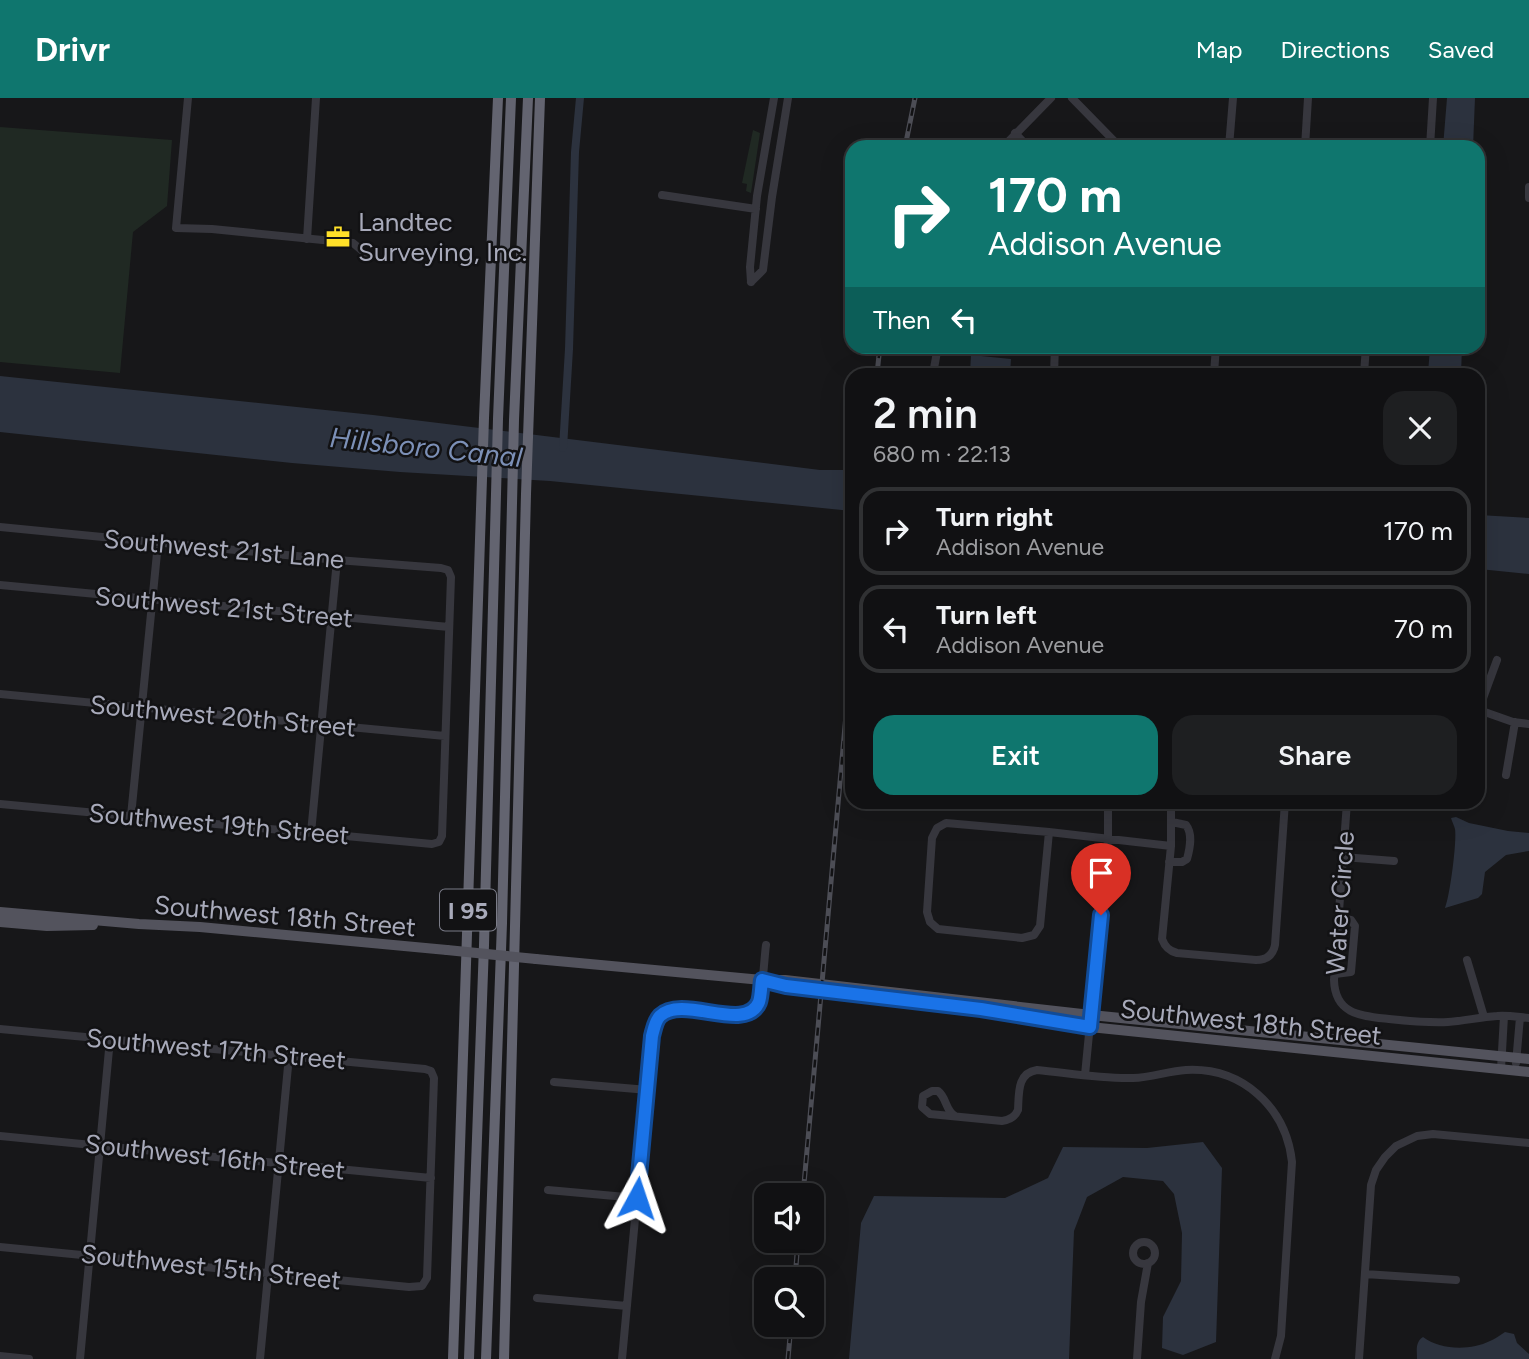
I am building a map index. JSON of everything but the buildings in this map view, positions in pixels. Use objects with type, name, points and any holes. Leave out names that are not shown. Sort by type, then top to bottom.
[{"type":"highway","name":"I 95","points":[[453,1359],[484,418],[498,98]]},
{"type":"highway","points":[[469,1359],[484,945],[495,491],[511,98]]},
{"type":"highway","points":[[486,1359],[502,923],[514,420],[528,98]]},
{"type":"highway","name":"I 95","points":[[504,1359],[528,421],[540,98]]},
{"type":"main road","name":"Southwest 18th Street","points":[[0,912],[200,927],[785,980],[1091,1015],[1529,1059]]},
{"type":"main road","name":"Southwest 18th Street","points":[[0,922],[47,926],[139,924]]},
{"type":"main road","name":"Southwest 18th Street","points":[[762,980],[786,986],[981,1009],[1090,1027],[1529,1072]]},
{"type":"street","points":[[188,98],[176,228],[353,243],[366,254]]},
{"type":"street","points":[[307,239],[316,98]]},
{"type":"street","points":[[774,98],[756,209],[751,282],[763,270],[789,98]]},
{"type":"street","points":[[1010,140],[1051,98]]},
{"type":"street","points":[[1072,98],[1114,140]]},
{"type":"street","points":[[1230,140],[1234,98]]},
{"type":"street","points":[[1305,140],[1308,98]]},
{"type":"street","points":[[1430,140],[1433,98]]},
{"type":"street","points":[[1016,134],[1022,140]]},
{"type":"street","points":[[1529,187],[1529,198]]},
{"type":"street","points":[[662,195],[756,209]]},
{"type":"street","name":"Southwest 21st Lane","points":[[0,527],[442,568],[448,570],[451,577],[449,627]]},
{"type":"street","points":[[131,816],[158,542]]},
{"type":"street","points":[[311,833],[337,560]]},
{"type":"street","name":"Southwest 21st Street","points":[[0,585],[449,627]]},
{"type":"street","points":[[445,736],[449,627]]},
{"type":"street","points":[[1485,693],[1497,660]]},
{"type":"street","name":"Southwest 20th Street","points":[[0,695],[445,736]]},
{"type":"street","points":[[1485,712],[1529,724]]},
{"type":"street","points":[[1506,775],[1516,722]]},
{"type":"street","name":"Southwest 19th Street","points":[[0,804],[432,844],[439,842],[442,836],[445,736]]},
{"type":"street","points":[[1085,1075],[1108,839],[1108,809]]},
{"type":"street","points":[[1171,809],[1171,846],[1162,939],[1167,948],[1177,953],[1256,960],[1267,958],[1275,945],[1285,809]]},
{"type":"street","name":"Water Circle","points":[[1346,809],[1335,974],[1336,992],[1340,1002],[1359,1015],[1432,1023],[1484,1017],[1525,1017],[1516,1071]]},
{"type":"street","points":[[1049,832],[1040,926],[1034,934],[1022,938],[938,929],[930,922],[927,912],[932,838],[936,828],[941,825],[951,822],[1049,832],[1171,846]]},
{"type":"street","points":[[1169,862],[1182,862],[1187,859],[1190,844],[1190,830],[1186,825],[1172,822]]},
{"type":"street","points":[[1343,857],[1394,861]]},
{"type":"street","points":[[1335,974],[1351,972],[1355,926],[1351,920],[1339,918]]},
{"type":"street","points":[[622,1359],[652,1036],[656,1022],[666,1012],[680,1009],[735,1015],[754,1010],[759,1002],[766,944]]},
{"type":"street","points":[[1467,960],[1484,1017]]},
{"type":"street","points":[[1501,1069],[1504,1016]]},
{"type":"street","name":"Southwest 17th Street","points":[[0,1029],[431,1071],[434,1078],[430,1178]]},
{"type":"street","points":[[80,1359],[110,1039]]},
{"type":"street","points":[[260,1359],[289,1056]]},
{"type":"street","points":[[955,1116],[1002,1121],[1013,1117],[1018,1110],[1023,1076],[1029,1071],[1037,1070],[1137,1078],[1203,1070],[1234,1078],[1255,1091],[1267,1102],[1284,1130],[1292,1170],[1281,1336],[1275,1359]]},
{"type":"street","points":[[554,1082],[648,1090]]},
{"type":"street","points":[[1359,1359],[1371,1185],[1380,1163],[1396,1146],[1417,1136],[1433,1134],[1529,1143]]},
{"type":"street","name":"Southwest 16th Street","points":[[0,1136],[430,1178]]},
{"type":"street","name":"Southwest 15th Street","points":[[0,1247],[410,1287],[422,1286],[427,1278],[430,1178]]},
{"type":"street","points":[[548,1190],[637,1198]]},
{"type":"street","points":[[1138,1359],[1141,1302],[1148,1263]]},
{"type":"street","points":[[1365,1274],[1456,1280]]},
{"type":"street","points":[[537,1298],[627,1306]]},
{"type":"street","points":[[0,1356],[29,1359]]},
{"type":"shaded area","points":[[0,127],[172,140],[167,206],[133,232],[120,373],[0,362]]},
{"type":"shaded area","points":[[753,130],[760,133],[751,193],[746,191],[747,184],[742,183]]},
{"type":"water","points":[[1447,98],[1475,98],[1473,140],[1444,140]]},
{"type":"water","points":[[1429,354],[1462,354],[1461,368],[1428,368]]},
{"type":"water","points":[[971,355],[1011,359],[1010,368],[970,368]]},
{"type":"water","name":"Hillsboro Canal","points":[[0,376],[373,415],[820,470],[845,470],[845,510],[550,481],[292,463],[0,432]]},
{"type":"water","points":[[1485,515],[1529,518],[1529,574],[1485,570]]},
{"type":"water","points":[[1456,817],[1469,823],[1529,833],[1529,851],[1506,855],[1485,872],[1482,894],[1478,898],[1445,908],[1455,845],[1455,829],[1451,818]]},
{"type":"water","points":[[1203,1142],[1222,1168],[1216,1342],[1183,1355],[1162,1348],[1163,1317],[1181,1281],[1182,1233],[1174,1194],[1163,1181],[1123,1177],[1087,1197],[1074,1231],[1069,1359],[849,1359],[861,1223],[874,1196],[1005,1198],[1048,1178],[1063,1147],[1147,1148]]},
{"type":"water","points":[[1505,1332],[1514,1334],[1517,1343],[1529,1354],[1529,1359],[1417,1359],[1418,1344],[1423,1337],[1438,1345],[1464,1348],[1482,1344]]},
{"type":"waterway","points":[[563,448],[575,152],[580,98]]},
{"type":"railway","points":[[906,140],[915,98]]},
{"type":"railway","points":[[878,368],[879,354]]},
{"type":"railway","points":[[804,1183],[845,726]]},
{"type":"railway","points":[[796,1267],[797,1253]]},
{"type":"railway","points":[[788,1359],[790,1337]]},
{"type":"place","name":"Landtec Surveying, Inc.","points":[[338,237]]},
{"type":"route","points":[[637,1198],[652,1036],[656,1022],[666,1012],[680,1009],[746,1014],[754,1010],[759,1002],[762,980],[786,986],[981,1009],[1090,1027],[1101,915]]}]
